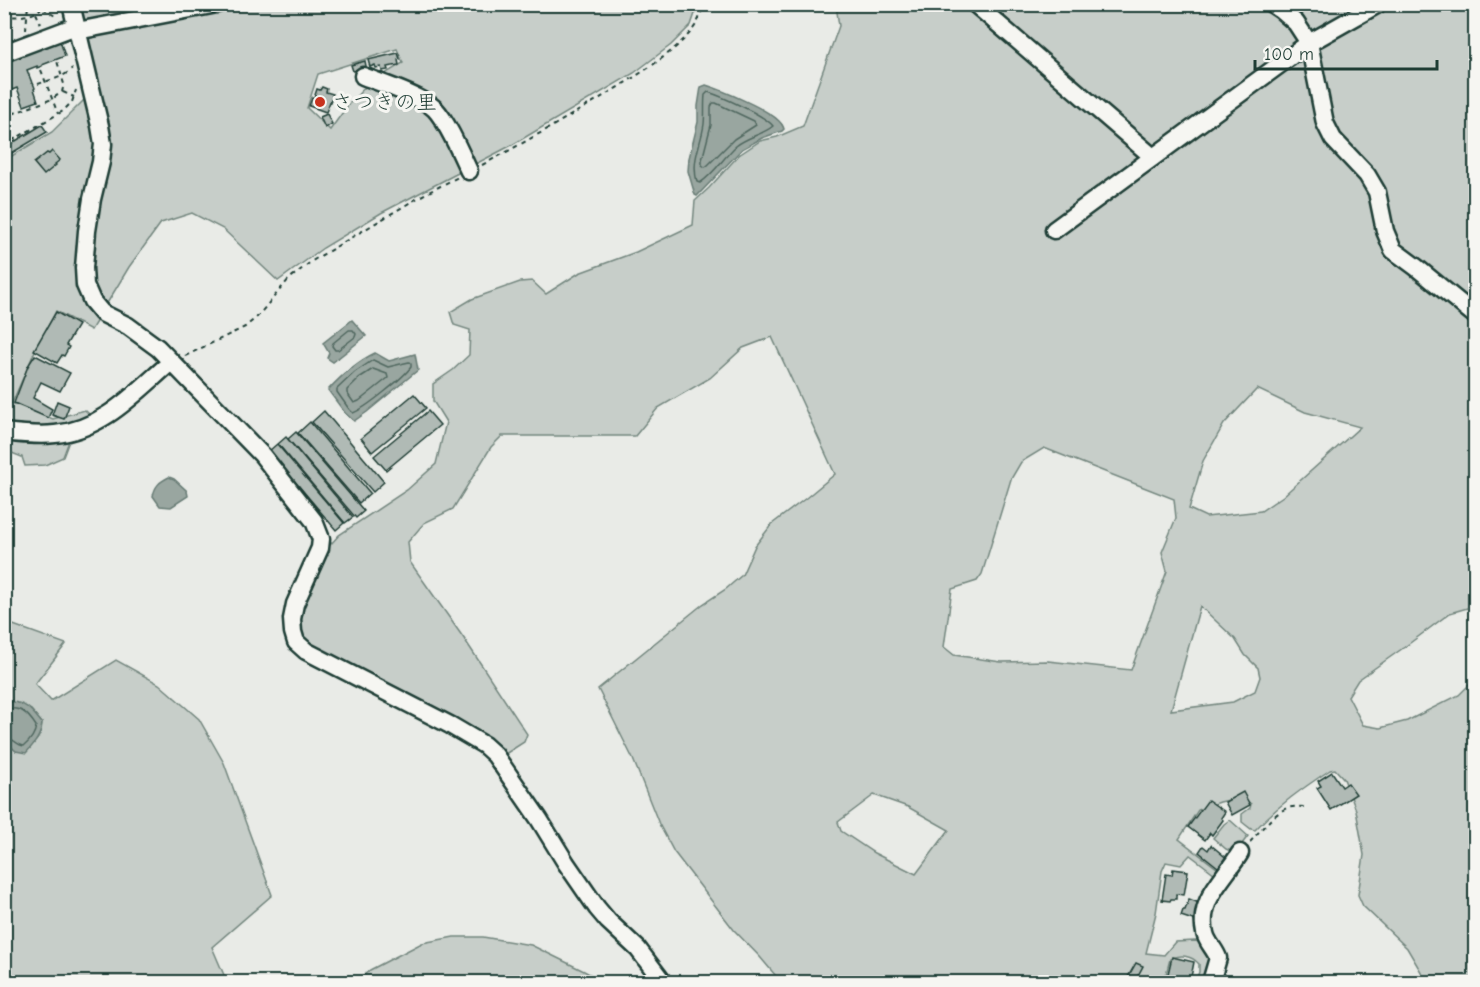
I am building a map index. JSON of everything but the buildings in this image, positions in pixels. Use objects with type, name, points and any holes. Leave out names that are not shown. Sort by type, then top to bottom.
[{"type":"street","points":[[71,4],[73,26],[103,144],[87,231],[85,285],[92,301],[102,313],[128,326],[158,348],[262,455],[314,521],[321,539],[320,548],[295,604],[292,619],[296,642],[306,651],[450,725],[490,750],[502,764],[597,908],[638,949],[663,982]]},
{"type":"street","points":[[4,52],[73,26],[217,4]]},
{"type":"street","points":[[975,4],[1153,157]]},
{"type":"street","points":[[1272,4],[1296,23],[1309,43],[1325,123],[1333,139],[1367,175],[1377,192],[1385,231],[1393,250],[1476,316]]},
{"type":"street","points":[[1054,230],[1309,43],[1378,4]]},
{"type":"street","points":[[363,76],[419,99],[435,110],[443,119],[470,171]]},
{"type":"street","points":[[4,432],[35,435],[57,434],[77,430],[94,423],[109,414],[171,362]]},
{"type":"street","points":[[1211,982],[1218,958],[1205,933],[1207,903],[1211,893],[1240,853]]},
{"type":"path","points":[[26,36],[28,4]]},
{"type":"path","points":[[171,362],[245,327],[257,317],[289,279],[312,261],[422,196],[561,122],[635,77],[672,50],[691,31],[700,18],[703,4]]},
{"type":"path","points":[[4,17],[36,13],[43,6],[73,26]]},
{"type":"path","points":[[36,13],[44,30]]},
{"type":"path","points":[[14,139],[5,116],[52,99],[62,92],[64,84],[57,61]]},
{"type":"path","points":[[38,84],[70,72],[74,64]]},
{"type":"path","points":[[41,70],[58,114]]},
{"type":"path","points":[[4,145],[68,107],[74,98],[77,85]]},
{"type":"path","points":[[62,92],[74,98]]},
{"type":"path","points":[[1240,853],[1265,825],[1286,809],[1307,807]]},
{"type":"shaded area","points":[[75,5],[698,5],[691,25],[671,45],[634,73],[512,145],[381,213],[323,248],[278,281],[223,229],[192,213],[161,223],[129,267],[91,330],[56,311],[12,403],[53,419],[85,410],[94,419],[69,441],[63,457],[45,465],[25,466],[22,457],[5,453],[5,160],[52,132],[88,96]],"holes":[[[397,49],[403,63],[367,85],[348,105],[330,130],[307,108],[318,74]]]},
{"type":"shaded area","points":[[836,5],[1475,5],[1475,607],[1450,613],[1358,680],[1348,696],[1363,725],[1380,728],[1407,721],[1459,695],[1475,679],[1475,982],[1427,982],[1407,948],[1363,906],[1358,895],[1364,855],[1356,810],[1344,779],[1335,769],[1330,770],[1291,798],[1255,830],[1242,822],[1242,814],[1250,808],[1251,804],[1242,797],[1198,810],[1179,839],[1222,872],[1219,877],[1190,855],[1181,865],[1166,862],[1162,871],[1156,913],[1146,953],[1164,955],[1175,942],[1205,943],[1214,956],[1207,982],[1195,982],[1199,964],[1189,957],[1178,956],[1170,959],[1164,982],[781,982],[734,930],[674,852],[659,824],[633,759],[598,689],[742,575],[755,546],[772,524],[835,474],[772,337],[743,348],[710,378],[658,408],[635,436],[502,436],[491,447],[453,509],[424,523],[408,542],[410,562],[527,734],[524,742],[502,756],[301,641],[298,606],[322,554],[339,535],[407,490],[436,464],[446,422],[433,401],[433,384],[469,355],[470,330],[454,325],[450,312],[472,299],[520,282],[532,281],[546,294],[579,273],[636,252],[693,225],[695,201],[739,155],[760,141],[777,137],[803,126],[839,26]],"holes":[[[1257,389],[1305,412],[1360,427],[1283,496],[1261,511],[1206,517],[1189,509],[1203,461],[1224,424]],[[1044,448],[1174,499],[1176,518],[1162,552],[1167,571],[1131,670],[1048,661],[1001,662],[954,655],[944,647],[952,589],[977,581],[982,574],[1011,479],[1021,462]],[[1200,606],[1235,639],[1245,655],[1258,668],[1260,677],[1255,691],[1233,702],[1171,710]],[[874,795],[908,807],[949,830],[916,874],[874,853],[841,831],[838,822]]]},
{"type":"shaded area","points":[[5,622],[66,644],[35,684],[51,701],[116,660],[159,684],[199,719],[224,763],[272,895],[212,947],[227,982],[5,982],[4,741],[16,751],[27,746],[38,739],[42,723],[31,710],[10,702],[5,703]]},
{"type":"shaded area","points":[[1230,820],[1248,836],[1235,853],[1213,838]]},
{"type":"shaded area","points":[[454,937],[483,937],[531,945],[604,982],[356,982],[370,970],[422,943]]},
{"type":"water","points":[[706,85],[765,111],[779,121],[784,129],[742,149],[697,196],[688,171],[689,158],[698,122],[701,87]]},
{"type":"water","points":[[352,320],[366,336],[333,362],[327,358],[329,353],[323,343]]},
{"type":"water","points":[[375,353],[389,361],[415,354],[418,370],[354,421],[328,390],[350,369]]},
{"type":"water","points":[[169,477],[187,491],[188,496],[171,507],[160,506],[153,496],[158,485]]},
{"type":"water","points":[[5,703],[25,705],[42,723],[37,739],[26,753],[16,751],[5,741]]},
{"type":"place","name":"さつきの里","points":[[320,102]]}]
